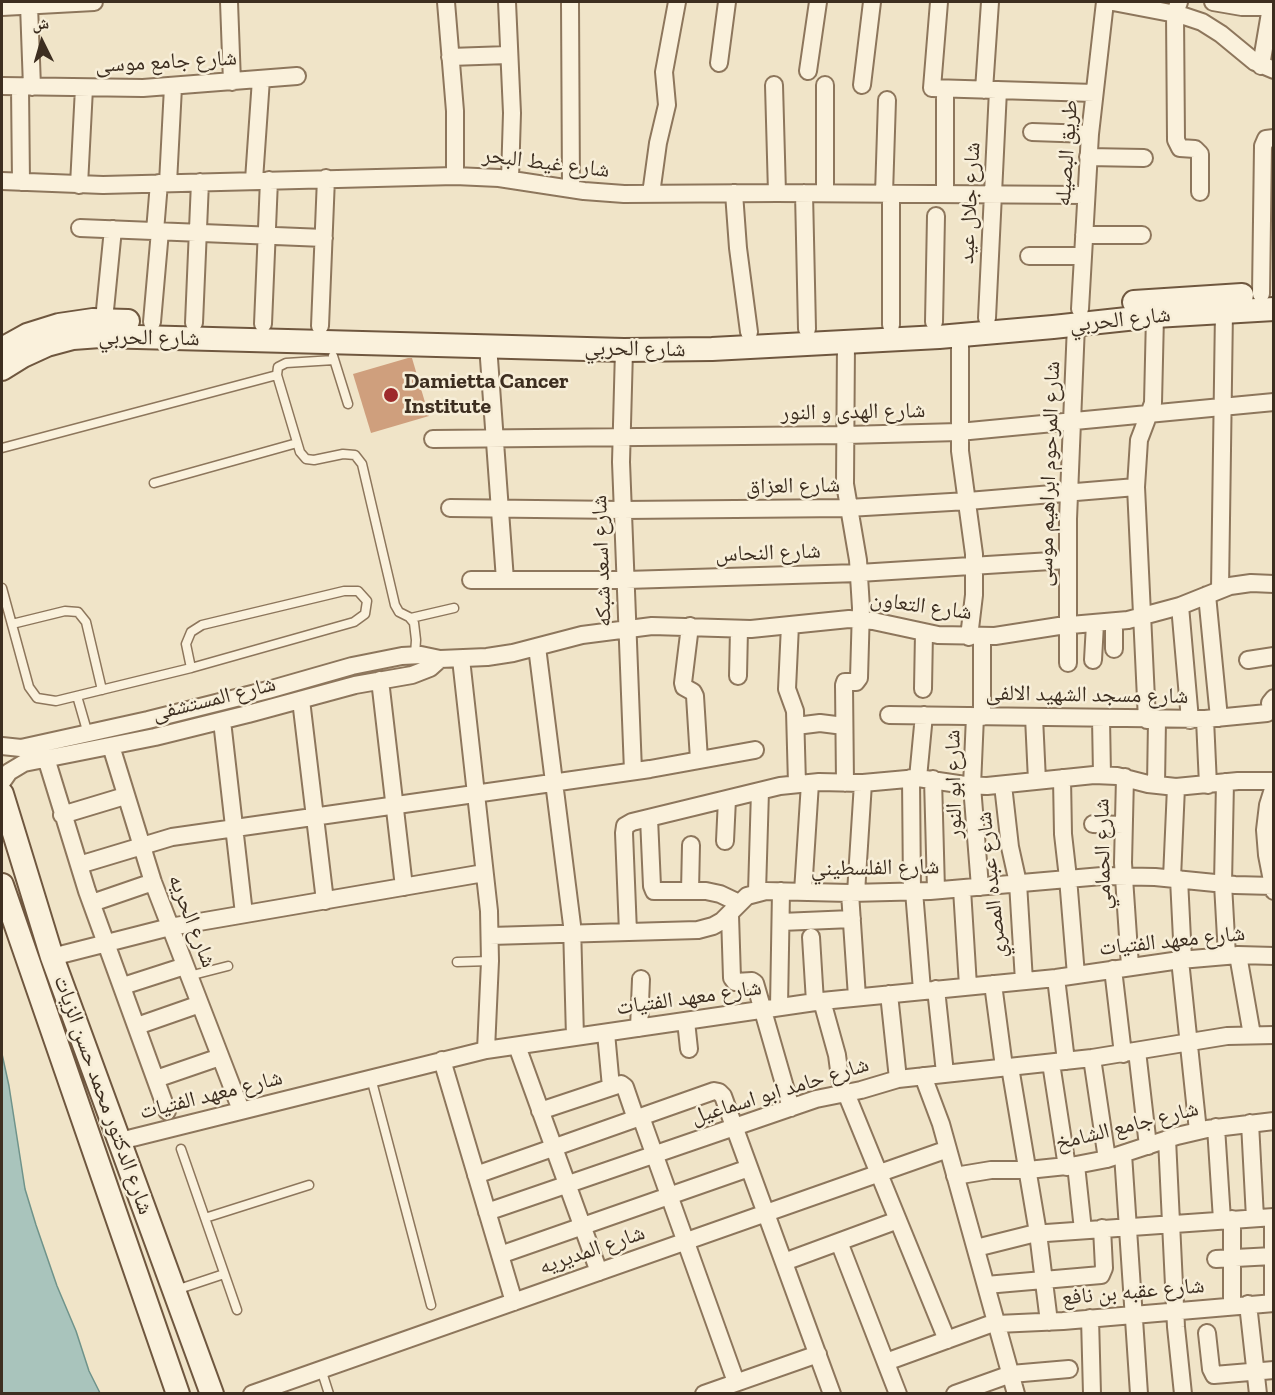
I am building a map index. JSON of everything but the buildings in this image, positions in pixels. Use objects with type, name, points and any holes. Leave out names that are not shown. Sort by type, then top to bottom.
[{"type":"street","points":[[21,182],[26,87],[14,5],[94,2]]},
{"type":"street","points":[[229,2],[232,82]]},
{"type":"street","points":[[446,2],[455,111],[455,176]]},
{"type":"street","points":[[507,2],[512,113],[510,179]]},
{"type":"street","points":[[570,2],[571,189]]},
{"type":"street","points":[[651,194],[658,143],[667,105],[664,72],[677,2]]},
{"type":"street","points":[[718,63],[727,2]]},
{"type":"street","points":[[808,71],[818,2]]},
{"type":"street","points":[[862,85],[872,2]]},
{"type":"street","points":[[939,2],[939,88],[945,194]]},
{"type":"street","name":"شارع جلال عيد","points":[[987,318],[993,194],[990,2]]},
{"type":"street","name":"طريق البصيله","points":[[1078,317],[1090,134],[1106,2]]},
{"type":"street","points":[[1113,2],[1177,7],[1268,68]]},
{"type":"street","points":[[1214,2],[1272,7],[1268,68]]},
{"type":"street","points":[[1177,7],[1176,140],[1180,147],[1195,149],[1200,154],[1200,192]]},
{"type":"street","points":[[450,57],[508,56]]},
{"type":"street","name":"شارع جامع موسى","points":[[2,86],[173,87],[297,76]]},
{"type":"street","points":[[261,79],[261,180],[267,236],[263,324]]},
{"type":"street","points":[[774,85],[777,193]]},
{"type":"street","points":[[825,85],[825,193]]},
{"type":"street","points":[[152,322],[158,231],[173,87]]},
{"type":"street","points":[[79,185],[84,88]]},
{"type":"street","points":[[939,88],[1094,93]]},
{"type":"street","points":[[881,330],[888,194],[887,100]]},
{"type":"street","points":[[1032,132],[1090,134]]},
{"type":"street","points":[[1269,299],[1263,144],[1266,139],[1274,138]]},
{"type":"street","points":[[1088,158],[1144,158]]},
{"type":"street","name":"شارع غيط البحر","points":[[2,181],[79,185],[455,176],[510,179],[611,194],[1086,195]]},
{"type":"street","points":[[326,178],[324,238],[327,342]]},
{"type":"street","points":[[194,322],[200,182]]},
{"type":"street","points":[[734,193],[738,248],[749,332]]},
{"type":"street","points":[[804,193],[807,328]]},
{"type":"street","points":[[934,322],[936,216]]},
{"type":"street","points":[[80,228],[324,238]]},
{"type":"street","points":[[104,320],[113,229]]},
{"type":"street","points":[[1084,235],[1142,235]]},
{"type":"street","points":[[1029,256],[1083,256]]},
{"type":"street","name":"شارع الحربي","points":[[2,369],[31,343],[59,325],[81,321],[263,324],[327,342],[749,332],[807,328],[881,330],[960,336],[1078,317],[1269,299]]},
{"type":"street","name":"شارع الحربي","points":[[2,349],[31,343],[100,336],[624,350],[736,349],[846,342],[881,330],[934,322],[987,318],[1155,316],[1196,305],[1224,311],[1269,299]]},
{"type":"street","points":[[1208,785],[1205,719],[1214,592],[1224,311]]},
{"type":"street","points":[[1155,316],[1154,398],[1139,440],[1136,487],[1142,617],[1156,785]]},
{"type":"street","name":"شارع المرحوم ابراهيم موسى","points":[[1068,663],[1067,560],[1078,317]]},
{"type":"street","name":"شارع ابو النور","points":[[960,336],[959,432],[962,472],[973,534],[975,567],[973,609],[979,717],[972,786],[980,887]]},
{"type":"street","points":[[845,783],[844,685],[845,682],[856,681],[859,678],[861,620],[859,573],[844,471],[846,342]]},
{"type":"street","points":[[488,345],[505,580]]},
{"type":"street","name":"شارع اسعد شبكه","points":[[624,350],[621,437],[622,510],[633,771]]},
{"type":"street","name":"شارع الهدى و النور","points":[[433,439],[959,432],[1274,402]]},
{"type":"street","name":"شارع العزاق","points":[[450,508],[622,510],[848,508],[1136,487]]},
{"type":"street","name":"شارع النحاس","points":[[471,580],[626,580],[859,573],[1067,560]]},
{"type":"street","name":"شارع التعاون","points":[[627,628],[690,626],[739,629],[861,620],[924,632],[976,636],[1114,622],[1180,606],[1240,584],[1274,584]]},
{"type":"street","points":[[1180,606],[1205,719]]},
{"type":"street","points":[[1114,622],[1114,649]]},
{"type":"street","points":[[1093,660],[1095,624]]},
{"type":"street","points":[[690,626],[683,683],[684,687],[693,692],[695,696],[699,760]]},
{"type":"street","points":[[790,626],[787,689],[795,711],[804,783],[803,892]]},
{"type":"street","name":"شارع المستشفى","points":[[2,782],[18,765],[218,703],[352,666],[414,655],[440,659],[493,656],[574,636],[627,628]]},
{"type":"street","points":[[738,676],[739,629]]},
{"type":"street","points":[[923,689],[924,632]]},
{"type":"street","points":[[537,646],[572,933],[575,1037]]},
{"type":"street","points":[[1248,660],[1274,657]]},
{"type":"street","name":"شارع المستشفى","points":[[2,746],[21,747],[90,742],[111,746],[222,721],[380,680],[418,673],[430,668],[440,659]]},
{"type":"street","points":[[461,659],[490,936],[486,1050]]},
{"type":"street","points":[[380,680],[404,887]]},
{"type":"street","name":"شارع مسجد الشهيد الالفى","points":[[889,715],[1205,719],[1268,713],[1270,703],[1274,698]]},
{"type":"street","points":[[301,700],[325,901]]},
{"type":"street","points":[[924,716],[913,891],[945,1073]]},
{"type":"street","points":[[1034,717],[1037,781]]},
{"type":"street","points":[[1101,718],[1102,775]]},
{"type":"street","points":[[222,721],[244,914]]},
{"type":"street","points":[[796,726],[820,723],[844,726]]},
{"type":"street","name":"شارع الحريه","points":[[111,746],[153,882],[241,1110]]},
{"type":"street","points":[[79,865],[166,838],[633,771],[755,750]]},
{"type":"street","points":[[46,758],[62,815],[92,903],[167,1111]]},
{"type":"street","points":[[628,932],[624,829],[628,824],[760,791],[804,783],[863,783],[921,778],[972,786],[1102,775],[1176,787],[1225,782],[1274,781]]},
{"type":"street","name":"شارع الحمامي","points":[[1125,777],[1121,968],[1130,1053],[1148,1146]]},
{"type":"street","points":[[921,778],[936,890]]},
{"type":"street","points":[[1062,778],[1063,834],[1076,975]]},
{"type":"street","points":[[1225,782],[1223,884],[1232,955],[1252,1035]]},
{"type":"street","points":[[857,997],[852,919],[863,783]]},
{"type":"street","name":"شارع عبده المصري","points":[[1003,785],[1010,847],[1018,883],[1024,981]]},
{"type":"street","points":[[1274,786],[1268,805],[1265,830],[1274,891]]},
{"type":"street","points":[[1176,787],[1176,879],[1198,1131]]},
{"type":"street","points":[[758,892],[760,791]]},
{"type":"street","name":"شارع الدكتور محمد حسن الزيات","points":[[2,794],[52,957],[212,1394]]},
{"type":"street","points":[[62,815],[125,796]]},
{"type":"street","points":[[725,841],[727,799]]},
{"type":"street","points":[[649,818],[652,889],[657,892],[713,892],[734,909],[732,978],[735,982],[754,982],[771,1008]]},
{"type":"street","points":[[1093,824],[1123,825]]},
{"type":"street","points":[[690,891],[691,845]]},
{"type":"street","points":[[52,957],[170,927],[484,873]]},
{"type":"street","name":"شارع الفلسطيني","points":[[490,936],[698,930],[718,924],[747,896],[758,892],[853,893],[962,889],[1068,878],[1123,876],[1273,886]]},
{"type":"street","points":[[92,903],[153,882]]},
{"type":"street","name":"شارع الدكتور محمد حسن الزيات","points":[[2,885],[178,1394]]},
{"type":"street","points":[[962,889],[968,986]]},
{"type":"street","points":[[781,891],[781,922],[771,1008],[791,1108]]},
{"type":"street","points":[[781,922],[852,919]]},
{"type":"street","points":[[811,937],[819,1002],[837,1055],[844,1093],[948,1340]]},
{"type":"street","name":"شارع معهد الفتيات","points":[[120,1141],[486,1050],[857,997],[1056,978],[1182,959],[1232,955],[1274,956]]},
{"type":"street","points":[[123,986],[187,971]]},
{"type":"street","points":[[1056,978],[1058,1062],[1083,1230]]},
{"type":"street","points":[[639,1028],[641,979]]},
{"type":"street","points":[[993,984],[1028,1170],[1049,1322]]},
{"type":"street","points":[[889,994],[898,1079]]},
{"type":"street","points":[[137,1026],[200,1004]]},
{"type":"street","points":[[686,1021],[689,1049]]},
{"type":"street","points":[[606,1033],[611,1087]]},
{"type":"street","name":"شارع حامد ابو اسماعيل","points":[[487,1212],[816,1099],[898,1079],[1092,1058],[1189,1042],[1252,1035],[1274,1035]]},
{"type":"street","points":[[517,1046],[599,1272]]},
{"type":"street","points":[[156,1079],[220,1057]]},
{"type":"street","points":[[1092,1058],[1107,1159]]},
{"type":"street","points":[[442,1060],[514,1302]]},
{"type":"street","points":[[923,1076],[938,1114],[1016,1394]]},
{"type":"street","points":[[540,1111],[619,1084],[624,1086],[654,1155],[685,1241],[731,1387]]},
{"type":"street","points":[[476,1175],[717,1091],[723,1096],[832,1394]]},
{"type":"street","name":"شارع جامع الشامخ","points":[[955,1176],[991,1170],[1028,1170],[1072,1166],[1107,1159],[1198,1131],[1274,1121]]},
{"type":"street","points":[[1250,1123],[1255,1218]]},
{"type":"street","points":[[1216,1127],[1227,1220],[1224,1258],[1240,1305],[1256,1371],[1258,1394]]},
{"type":"street","points":[[1167,1139],[1175,1310],[1184,1394]]},
{"type":"street","name":"شارع المديريه","points":[[252,1394],[948,1149]]},
{"type":"street","points":[[1123,1154],[1139,1394]]},
{"type":"street","points":[[500,1255],[749,1168]]},
{"type":"street","points":[[976,1248],[1013,1237],[1038,1233],[1273,1217],[1273,1303]]},
{"type":"street","points":[[784,1262],[898,1220]]},
{"type":"street","points":[[986,1284],[1103,1273],[1102,1228]]},
{"type":"street","points":[[839,1242],[898,1394]]},
{"type":"street","points":[[1224,1258],[1273,1256]]},
{"type":"street","name":"شارع عقبه بن نافع","points":[[886,1362],[996,1323],[1049,1322],[1273,1303]]},
{"type":"street","points":[[1090,1318],[1092,1394]]},
{"type":"street","points":[[1207,1333],[1212,1373],[1216,1375],[1274,1370]]},
{"type":"street","points":[[704,1394],[731,1387],[818,1354]]},
{"type":"street","points":[[959,1393],[1011,1374],[1069,1369]]},
{"type":"lane","points":[[348,404],[327,342],[278,367],[277,375],[297,443],[306,459],[314,460],[343,454],[355,455],[362,464],[395,605],[399,612],[411,618],[453,608]]},
{"type":"lane","points":[[2,448],[277,375]]},
{"type":"lane","points":[[154,483],[297,443]]},
{"type":"lane","points":[[2,588],[29,687],[37,698],[56,702],[191,668],[354,622],[365,614],[367,601],[358,591],[344,591],[202,625],[191,632],[186,644],[191,668]]},
{"type":"lane","points":[[12,624],[65,611],[78,612],[86,622],[102,690]]},
{"type":"lane","points":[[411,618],[416,635],[414,655]]},
{"type":"lane","points":[[77,696],[90,742]]},
{"type":"lane","points":[[457,962],[490,961]]},
{"type":"lane","points":[[187,971],[228,966]]},
{"type":"lane","points":[[371,1078],[431,1305]]},
{"type":"lane","points":[[181,1149],[237,1310]]},
{"type":"lane","points":[[205,1218],[309,1185]]},
{"type":"lane","points":[[175,1290],[224,1274]]},
{"type":"lane","points":[[321,1369],[329,1394]]},
{"type":"water","points":[[2,1054],[25,1189],[57,1286],[76,1331],[89,1371],[100,1393],[2,1393]]},
{"type":"place","name":"Damietta Cancer Institute","points":[[391,395]]}]
